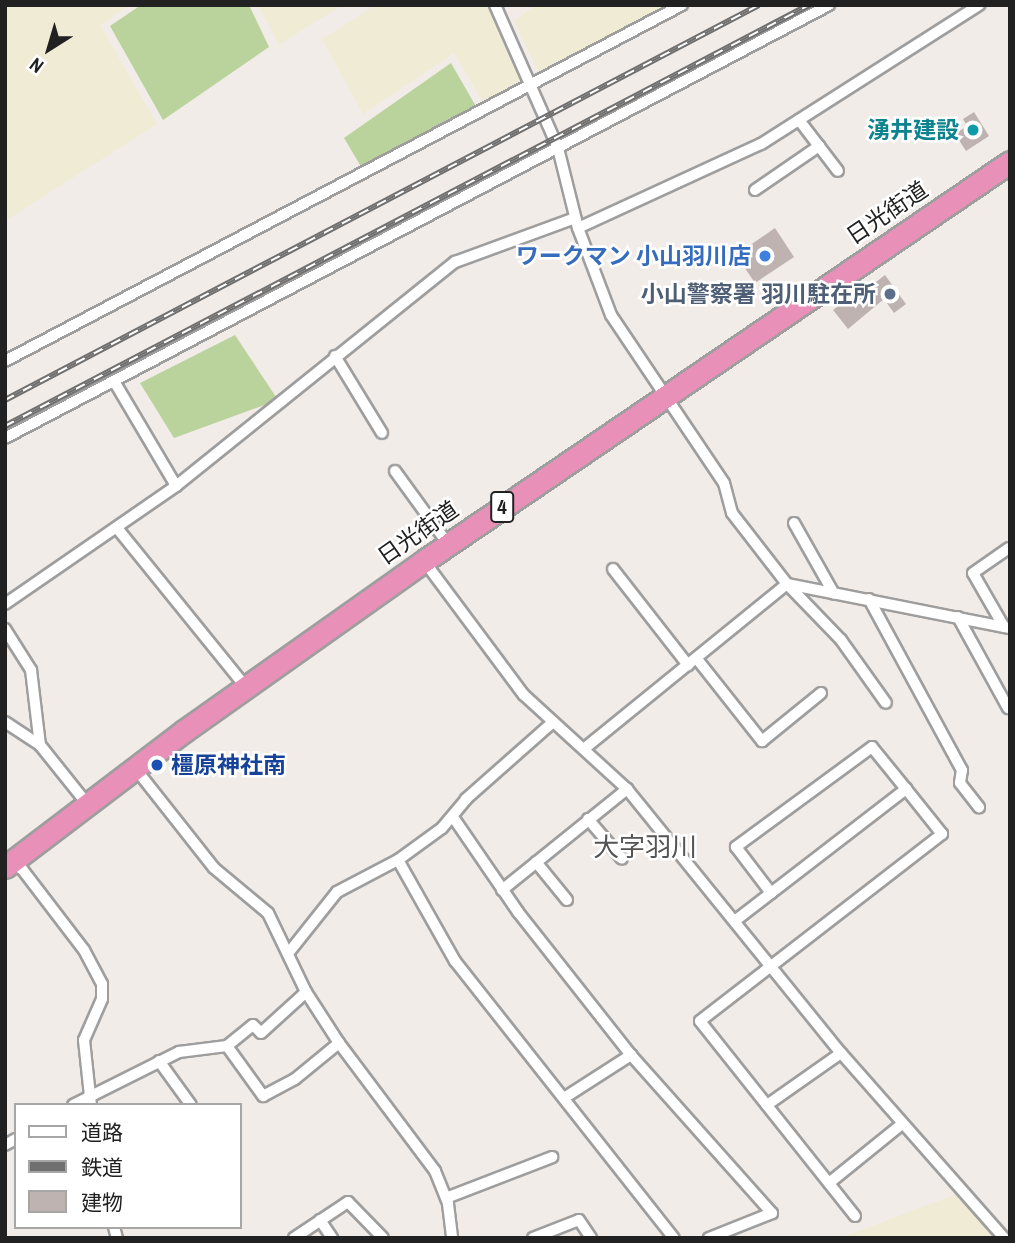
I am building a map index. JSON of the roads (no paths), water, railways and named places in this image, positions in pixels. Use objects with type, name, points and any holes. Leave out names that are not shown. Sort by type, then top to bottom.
[{"type":"highway","name":"日光街道","points":[[7,864],[246,687],[448,544],[1010,162]]},
{"type":"street","points":[[495,5],[558,148],[576,223],[611,315],[667,394],[724,483],[732,513],[787,584],[841,640],[886,703]]},
{"type":"street","points":[[5,361],[682,5]]},
{"type":"street","points":[[5,438],[829,5]]},
{"type":"street","points":[[5,604],[176,486],[455,262],[576,223],[761,144],[979,5]]},
{"type":"street","points":[[799,120],[838,171]]},
{"type":"street","points":[[755,190],[819,146]]},
{"type":"street","points":[[335,356],[382,433]]},
{"type":"street","points":[[114,381],[176,486]]},
{"type":"street","points":[[395,471],[448,544]]},
{"type":"street","points":[[794,523],[834,594]]},
{"type":"street","points":[[117,528],[246,687]]},
{"type":"street","points":[[1007,628],[973,573],[1009,548]]},
{"type":"street","points":[[424,561],[524,695],[627,789],[736,920],[841,1053],[1004,1238]]},
{"type":"street","points":[[613,569],[762,741],[821,692]]},
{"type":"street","points":[[787,584],[1007,628]]},
{"type":"street","points":[[585,748],[787,584]]},
{"type":"street","points":[[869,599],[962,770],[960,783],[979,807]]},
{"type":"street","points":[[958,617],[1008,708]]},
{"type":"street","points":[[5,629],[31,670],[40,745]]},
{"type":"street","points":[[5,722],[40,745],[88,805]]},
{"type":"street","points":[[290,951],[337,892],[398,860],[453,817],[466,799],[552,723]]},
{"type":"street","points":[[771,893],[736,847],[873,747],[942,834],[770,963],[700,1021],[855,1216]]},
{"type":"street","points":[[135,768],[214,868],[268,913],[290,951],[306,992],[338,1043],[427,1159],[446,1199],[452,1238]]},
{"type":"street","points":[[502,890],[627,789]]},
{"type":"street","points":[[736,920],[906,789]]},
{"type":"street","points":[[453,817],[502,890],[631,1055],[772,1213],[709,1238]]},
{"type":"street","points":[[588,819],[622,859]]},
{"type":"street","points":[[398,860],[454,961],[674,1238]]},
{"type":"street","points":[[536,862],[567,900]]},
{"type":"street","points":[[7,864],[22,869],[84,950],[102,984],[102,999],[84,1040],[90,1100],[179,1052],[227,1046],[253,1025],[261,1033],[306,992]]},
{"type":"street","points":[[227,1046],[263,1096],[295,1079],[338,1043]]},
{"type":"street","points":[[767,1105],[841,1053]]},
{"type":"street","points":[[564,1098],[631,1055]]},
{"type":"street","points":[[159,1061],[190,1103]]},
{"type":"street","points":[[829,1183],[902,1124]]},
{"type":"street","points":[[446,1199],[552,1157]]},
{"type":"street","points":[[294,1238],[348,1202],[383,1238]]},
{"type":"street","points":[[320,1220],[332,1238]]},
{"type":"street","points":[[533,1238],[579,1220],[591,1238]]},
{"type":"railway","points":[[5,400],[759,5]]},
{"type":"railway","points":[[5,426],[809,5]]},
{"type":"place","name":"湧井建設","points":[[973,130]]},
{"type":"place","name":"ワークマン 小山羽川店","points":[[765,256]]},
{"type":"place","name":"小山警察署 羽川駐在所","points":[[890,294]]},
{"type":"place","name":"橿原神社南","points":[[157,765]]},
{"type":"district","name":"大字羽川","points":[[645,847]]}]
